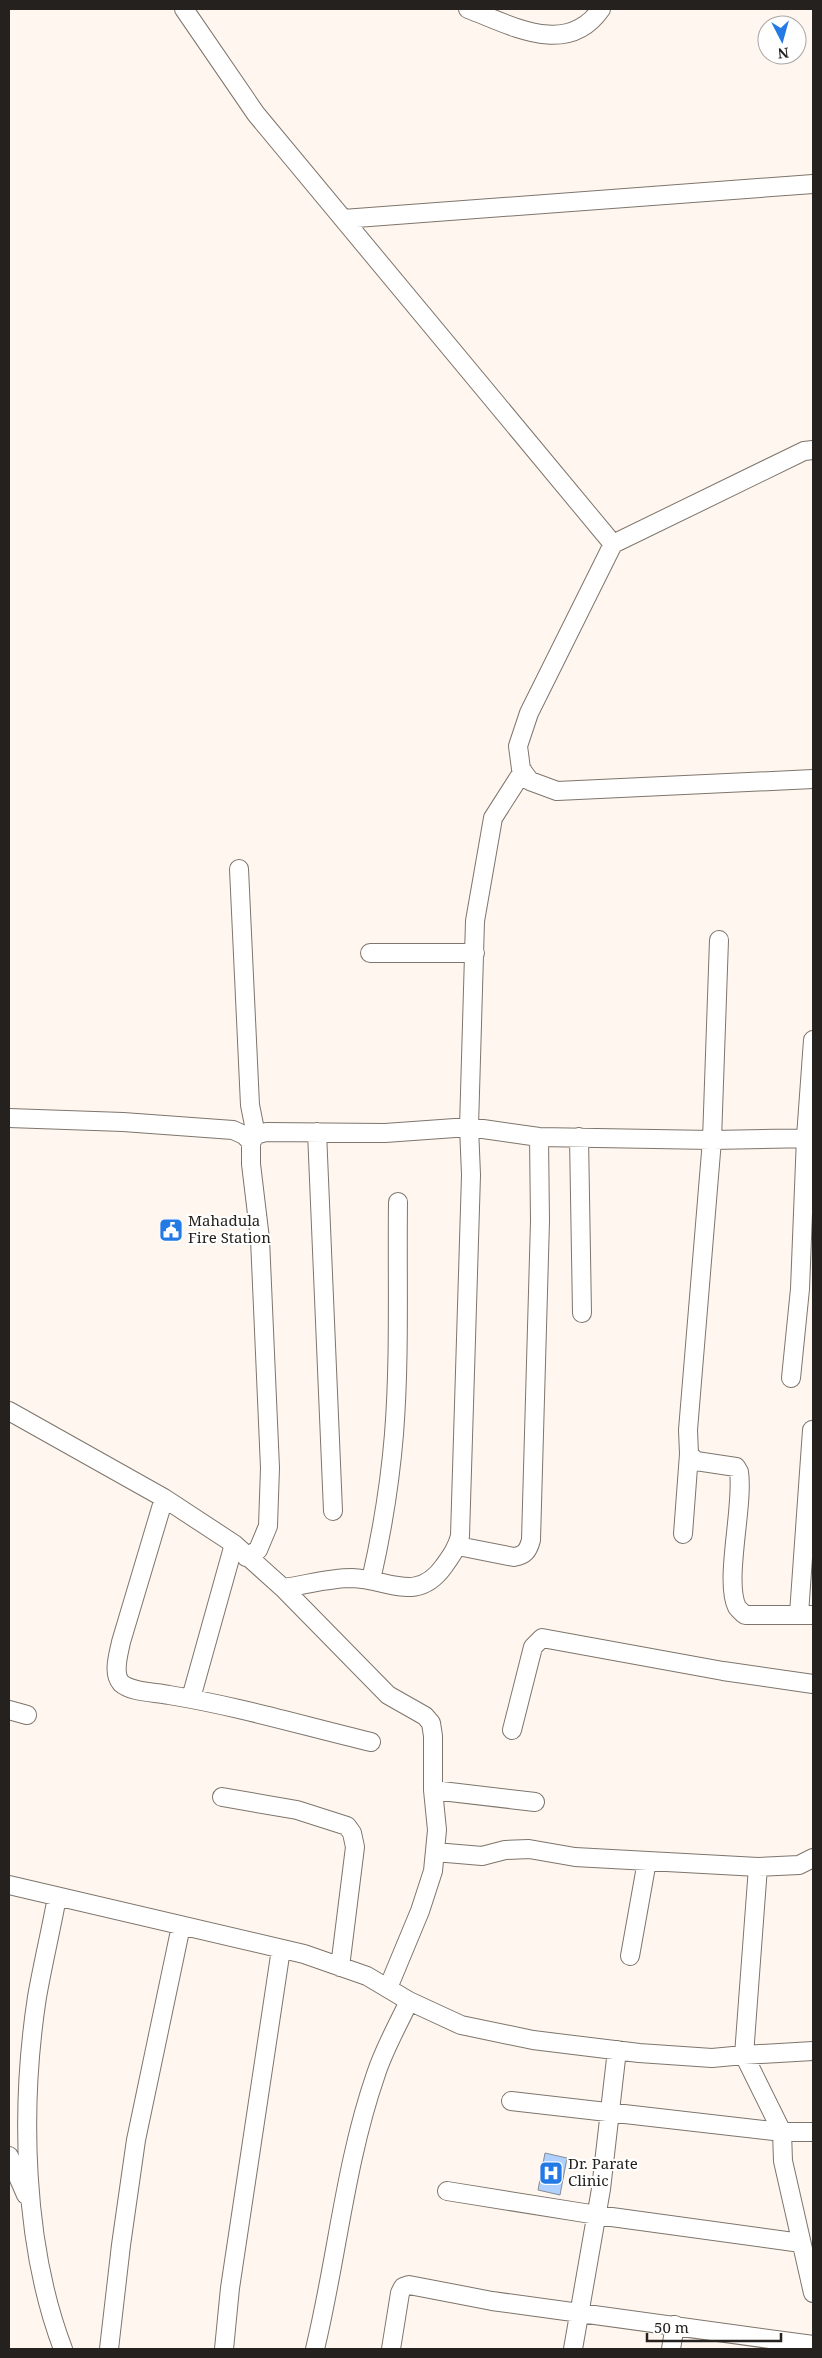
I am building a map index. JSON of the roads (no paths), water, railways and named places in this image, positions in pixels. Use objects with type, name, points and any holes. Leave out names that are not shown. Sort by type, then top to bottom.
[{"type":"street","points":[[184,9],[256,114],[613,544]]},
{"type":"street","points":[[468,9],[532,34],[545,35],[562,34],[582,27],[601,9]]},
{"type":"street","points":[[343,219],[813,184]]},
{"type":"street","points":[[813,450],[804,451],[613,544],[529,713],[518,746],[523,772],[530,780],[558,791],[813,780]]},
{"type":"street","points":[[283,1588],[330,1579],[371,1580],[408,1587],[424,1585],[436,1576],[458,1546],[471,1194],[469,1127],[475,921],[493,818],[523,772]]},
{"type":"street","points":[[239,869],[250,1105],[254,1139],[261,1256],[270,1468],[268,1526],[258,1550],[240,1551]]},
{"type":"street","points":[[683,1534],[689,1454],[688,1430],[712,1140],[719,940]]},
{"type":"street","points":[[370,953],[475,952]]},
{"type":"street","points":[[791,1378],[808,1242],[813,1040]]},
{"type":"street","points":[[9,1118],[123,1122],[233,1130],[254,1139]]},
{"type":"street","points":[[254,1139],[266,1132],[385,1133],[469,1127],[539,1137],[712,1140],[810,1138]]},
{"type":"street","points":[[317,1132],[333,1510]]},
{"type":"street","points":[[458,1546],[514,1557],[523,1555],[529,1549],[531,1540],[540,1221],[539,1137]]},
{"type":"street","points":[[579,1137],[582,1313]]},
{"type":"street","points":[[371,1580],[385,1510],[394,1435],[397,1385],[398,1202]]},
{"type":"street","points":[[9,1411],[164,1498],[240,1551],[283,1588],[388,1695],[425,1716],[431,1723],[433,1736],[433,1790],[437,1830],[433,1871],[420,1911],[388,1988]]},
{"type":"street","points":[[689,1454],[696,1461],[736,1467],[739,1472],[734,1574],[734,1597],[738,1608],[745,1615],[806,1615],[812,1430]]},
{"type":"street","points":[[164,1498],[121,1642],[117,1664],[118,1677],[121,1683],[131,1688],[191,1698],[371,1742]]},
{"type":"street","points":[[191,1698],[240,1551]]},
{"type":"street","points":[[512,1730],[534,1647],[542,1638],[723,1672],[813,1684]]},
{"type":"street","points":[[9,1710],[28,1715]]},
{"type":"street","points":[[433,1790],[535,1802]]},
{"type":"street","points":[[222,1797],[297,1810],[348,1826],[356,1847],[340,1967]]},
{"type":"street","points":[[435,1852],[482,1856],[505,1850],[529,1849],[575,1857],[758,1867],[798,1865],[813,1858]]},
{"type":"street","points":[[630,1956],[647,1861]]},
{"type":"street","points":[[758,1867],[744,2055],[782,2132],[783,2161],[805,2235],[813,2289]]},
{"type":"street","points":[[9,1885],[281,1949],[367,1976],[409,2001],[461,2025],[533,2040],[617,2050],[712,2058],[813,2051]]},
{"type":"street","points":[[57,1897],[37,1998],[28,2131],[30,2204],[46,2289],[56,2330],[63,2349]]},
{"type":"street","points":[[109,2349],[136,2140],[181,1926]]},
{"type":"street","points":[[224,2349],[230,2288],[281,1949]]},
{"type":"street","points":[[314,2349],[329,2292],[340,2222],[356,2142],[376,2073],[409,2001]]},
{"type":"street","points":[[573,2349],[581,2312],[596,2215],[617,2050]]},
{"type":"street","points":[[511,2101],[782,2132],[813,2132]]},
{"type":"street","points":[[9,2156],[30,2204]]},
{"type":"street","points":[[447,2191],[596,2215],[805,2235]]},
{"type":"street","points":[[391,2349],[400,2293],[403,2287],[409,2285],[492,2301],[675,2325],[757,2343],[813,2345]]},
{"type":"street","points":[[671,2349],[675,2325]]},
{"type":"place","name":"Mahadula Fire Station","points":[[171,1230]]},
{"type":"place","name":"Dr. Parate Clinic","points":[[551,2173]]}]
